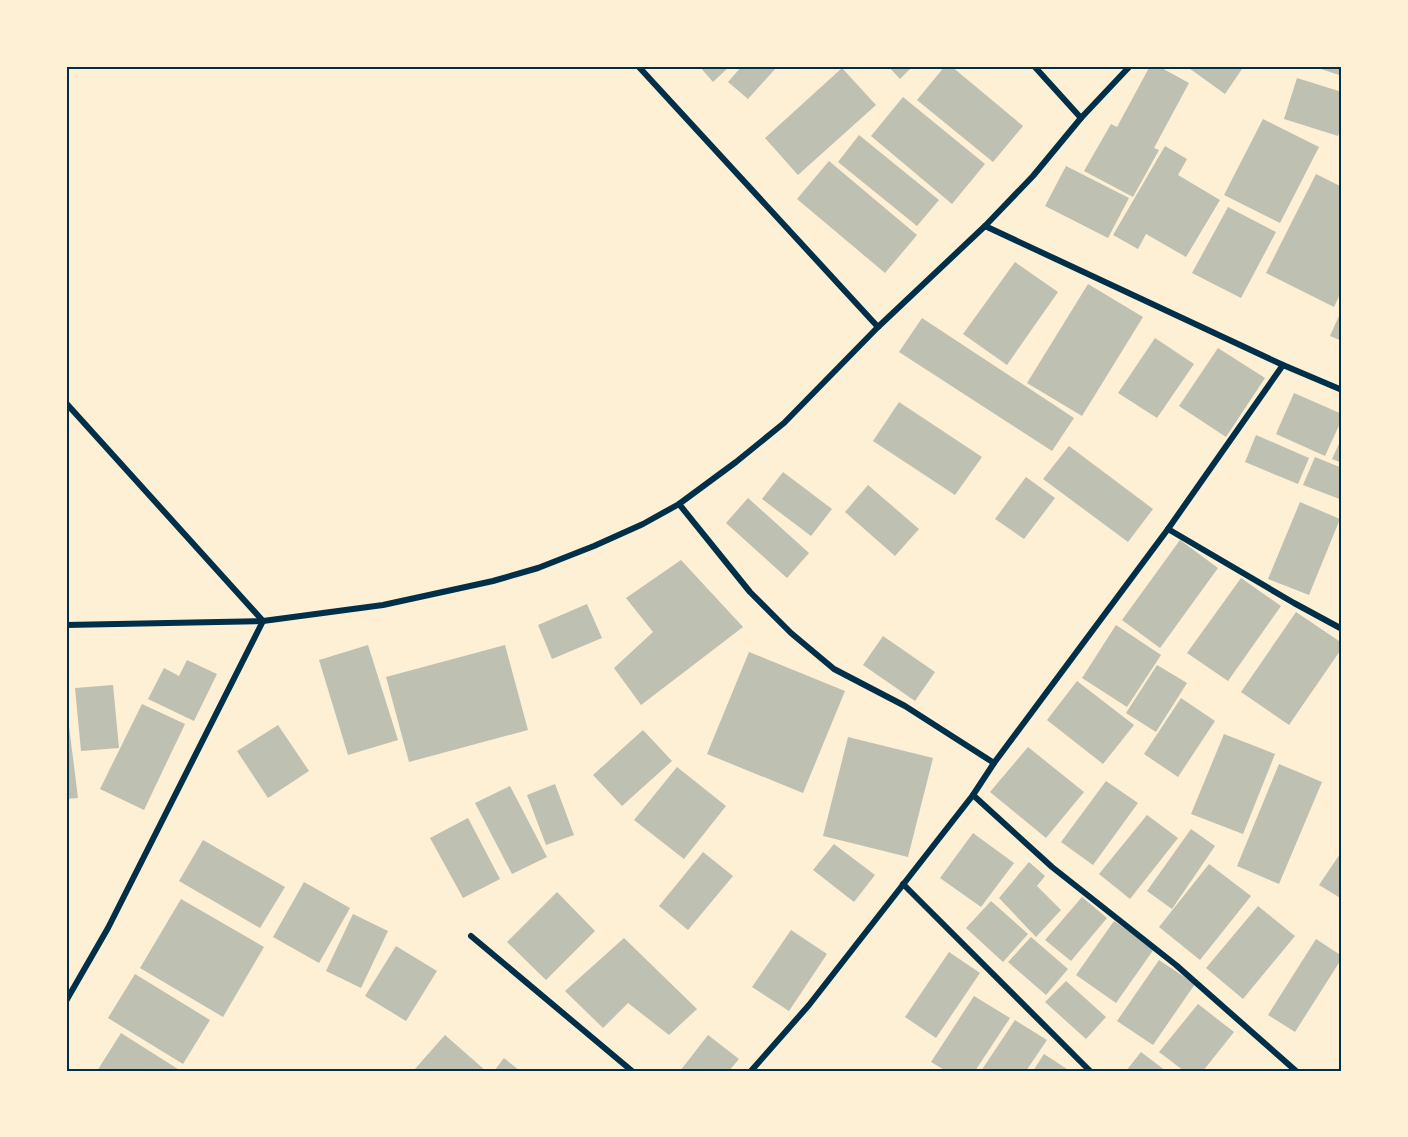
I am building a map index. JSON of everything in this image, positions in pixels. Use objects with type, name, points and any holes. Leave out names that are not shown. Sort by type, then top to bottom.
[{"type":"street","points":[[638,66],[878,327]]},
{"type":"street","points":[[1034,66],[1081,118]]},
{"type":"street","points":[[66,625],[263,621],[383,604],[493,581],[538,568],[594,546],[679,504],[784,423],[878,327],[985,226],[1033,176],[1081,118],[1130,66]]},
{"type":"street","points":[[985,226],[1282,365],[1342,390]]},
{"type":"street","points":[[751,1071],[809,1005],[973,795],[994,763],[1168,529],[1282,365]]},
{"type":"street","points":[[66,403],[263,621]]},
{"type":"street","points":[[679,504],[750,592],[791,633],[834,669],[905,706],[994,763]]},
{"type":"street","points":[[1168,529],[1342,629]]},
{"type":"street","points":[[66,1001],[108,928],[263,621]]},
{"type":"street","points":[[973,795],[1052,867],[1176,965],[1296,1071]]},
{"type":"street","points":[[903,884],[1090,1071]]},
{"type":"street","points":[[471,936],[632,1071]]},
{"type":"building","points":[[699,66],[730,66],[713,82]]},
{"type":"building","points":[[742,66],[773,66],[776,68],[748,99],[728,82]]},
{"type":"building","points":[[888,66],[913,66],[900,79]]},
{"type":"building","points":[[945,66],[951,66],[1023,126],[993,162],[917,100]]},
{"type":"building","points":[[1150,66],[1158,66],[1189,83],[1154,148],[1159,150],[1133,197],[1084,171],[1111,124],[1117,127]]},
{"type":"building","points":[[1186,66],[1244,66],[1225,94]]},
{"type":"building","points":[[1322,66],[1342,66],[1342,76],[1321,69]]},
{"type":"building","points":[[842,68],[876,105],[798,175],[765,138]]},
{"type":"building","points":[[1297,78],[1342,92],[1342,122],[1338,136],[1284,119]]},
{"type":"building","points":[[903,97],[985,164],[952,204],[871,136]]},
{"type":"building","points":[[1263,119],[1319,147],[1280,223],[1224,195]]},
{"type":"building","points":[[859,135],[939,200],[917,226],[838,162]]},
{"type":"building","points":[[1165,146],[1187,159],[1178,175],[1220,200],[1186,257],[1146,234],[1138,249],[1113,235]]},
{"type":"building","points":[[829,161],[917,235],[885,273],[797,199]]},
{"type":"building","points":[[1066,166],[1129,198],[1108,238],[1045,206]]},
{"type":"building","points":[[1316,174],[1342,187],[1342,290],[1334,307],[1266,273]]},
{"type":"building","points":[[1228,207],[1276,232],[1241,298],[1192,273]]},
{"type":"building","points":[[1015,262],[1058,292],[1007,365],[963,334]]},
{"type":"building","points":[[1088,284],[1143,317],[1082,416],[1027,383]]},
{"type":"building","points":[[1342,309],[1342,341],[1330,336]]},
{"type":"building","points":[[922,318],[1074,418],[1052,451],[899,352]]},
{"type":"building","points":[[1155,338],[1194,364],[1157,418],[1118,393]]},
{"type":"building","points":[[1218,348],[1265,378],[1226,437],[1179,406]]},
{"type":"building","points":[[1294,393],[1342,414],[1342,419],[1325,456],[1276,434]]},
{"type":"building","points":[[899,402],[982,457],[955,495],[873,441]]},
{"type":"building","points":[[1256,435],[1309,458],[1298,484],[1245,462]]},
{"type":"building","points":[[1342,437],[1342,463],[1332,459]]},
{"type":"building","points":[[1069,446],[1153,509],[1128,542],[1043,479]]},
{"type":"building","points":[[1315,457],[1342,468],[1342,500],[1303,485]]},
{"type":"building","points":[[783,472],[832,509],[811,536],[762,499]]},
{"type":"building","points":[[1026,477],[1055,498],[1024,539],[995,519]]},
{"type":"building","points":[[868,485],[919,529],[895,556],[845,512]]},
{"type":"building","points":[[748,498],[809,553],[787,578],[726,523]]},
{"type":"building","points":[[1300,502],[1340,519],[1309,595],[1268,579]]},
{"type":"building","points":[[1180,540],[1218,568],[1160,648],[1122,620]]},
{"type":"building","points":[[681,560],[743,627],[641,705],[614,668],[653,632],[626,598]]},
{"type":"building","points":[[1241,578],[1281,606],[1228,681],[1187,653]]},
{"type":"building","points":[[587,604],[602,638],[552,659],[538,625]]},
{"type":"building","points":[[1296,612],[1342,643],[1342,648],[1289,725],[1241,692]]},
{"type":"building","points":[[1116,625],[1161,655],[1127,707],[1082,678]]},
{"type":"building","points":[[883,636],[935,672],[915,701],[863,665]]},
{"type":"building","points":[[368,645],[398,740],[348,755],[319,660]]},
{"type":"building","points":[[505,645],[528,730],[409,762],[386,677]]},
{"type":"building","points":[[749,652],[845,691],[803,793],[707,754]]},
{"type":"building","points":[[187,660],[217,674],[194,721],[148,699],[164,668],[179,676]]},
{"type":"building","points":[[1157,665],[1187,683],[1156,732],[1126,713]]},
{"type":"building","points":[[1077,681],[1134,725],[1103,764],[1047,720]]},
{"type":"building","points":[[113,685],[119,748],[81,751],[75,688]]},
{"type":"building","points":[[1181,698],[1215,721],[1178,777],[1144,754]]},
{"type":"building","points":[[142,704],[185,724],[144,810],[100,789]]},
{"type":"building","points":[[278,725],[309,771],[268,798],[237,751]]},
{"type":"building","points":[[69,726],[78,798],[66,799],[66,727]]},
{"type":"building","points":[[643,730],[672,761],[622,806],[593,775]]},
{"type":"building","points":[[1224,734],[1275,754],[1243,834],[1191,814]]},
{"type":"building","points":[[848,737],[933,758],[908,857],[823,836]]},
{"type":"building","points":[[1028,747],[1084,792],[1046,838],[990,792]]},
{"type":"building","points":[[1279,764],[1322,782],[1279,884],[1237,866]]},
{"type":"building","points":[[677,767],[726,806],[684,859],[634,820]]},
{"type":"building","points":[[1106,781],[1138,803],[1093,865],[1061,842]]},
{"type":"building","points":[[555,784],[574,835],[546,845],[527,795]]},
{"type":"building","points":[[510,786],[547,857],[512,874],[475,803]]},
{"type":"building","points":[[1147,815],[1178,838],[1130,899],[1099,874]]},
{"type":"building","points":[[468,818],[500,879],[463,898],[430,838]]},
{"type":"building","points":[[1191,829],[1215,846],[1172,909],[1147,891]]},
{"type":"building","points":[[973,833],[1014,863],[981,907],[940,878]]},
{"type":"building","points":[[203,840],[285,887],[260,928],[179,881]]},
{"type":"building","points":[[834,844],[875,875],[854,902],[813,870]]},
{"type":"building","points":[[1342,851],[1342,899],[1319,885]]},
{"type":"building","points":[[703,852],[733,876],[688,930],[659,906]]},
{"type":"building","points":[[1029,862],[1045,876],[1037,886],[1061,910],[1036,937],[999,898]]},
{"type":"building","points":[[1209,864],[1251,896],[1200,960],[1159,927]]},
{"type":"building","points":[[304,882],[350,908],[319,963],[273,937]]},
{"type":"building","points":[[557,892],[595,931],[546,980],[507,942]]},
{"type":"building","points":[[1082,897],[1107,918],[1071,961],[1045,940]]},
{"type":"building","points":[[181,899],[264,947],[223,1017],[140,968]]},
{"type":"building","points":[[991,901],[1028,934],[1003,962],[966,928]]},
{"type":"building","points":[[1258,906],[1295,936],[1243,999],[1206,968]]},
{"type":"building","points":[[353,914],[388,931],[361,988],[326,971]]},
{"type":"building","points":[[1114,921],[1154,949],[1116,1003],[1076,975]]},
{"type":"building","points":[[791,930],[827,954],[789,1011],[752,987]]},
{"type":"building","points":[[1031,937],[1068,969],[1046,995],[1008,962]]},
{"type":"building","points":[[624,938],[697,1009],[669,1035],[628,1003],[603,1028],[565,991]]},
{"type":"building","points":[[1316,939],[1342,958],[1295,1032],[1268,1015]]},
{"type":"building","points":[[396,946],[437,971],[406,1021],[365,996]]},
{"type":"building","points":[[949,952],[980,973],[936,1038],[905,1017]]},
{"type":"building","points":[[1159,960],[1195,984],[1153,1045],[1117,1021]]},
{"type":"building","points":[[135,974],[210,1020],[183,1064],[108,1018]]},
{"type":"building","points":[[1066,981],[1106,1017],[1086,1039],[1045,1002]]},
{"type":"building","points":[[974,996],[1010,1018],[975,1071],[946,1071],[931,1062]]},
{"type":"building","points":[[1198,1004],[1234,1032],[1203,1071],[1184,1071],[1159,1052]]},
{"type":"building","points":[[1015,1020],[1047,1040],[1026,1071],[981,1071]]},
{"type":"building","points":[[121,1033],[181,1071],[97,1071]]},
{"type":"building","points":[[445,1035],[486,1071],[414,1070]]},
{"type":"building","points":[[708,1035],[739,1059],[729,1071],[680,1071]]},
{"type":"building","points":[[1141,1052],[1166,1071],[1126,1071]]},
{"type":"building","points":[[1044,1054],[1070,1071],[1033,1071]]},
{"type":"building","points":[[504,1058],[520,1071],[494,1071]]}]
